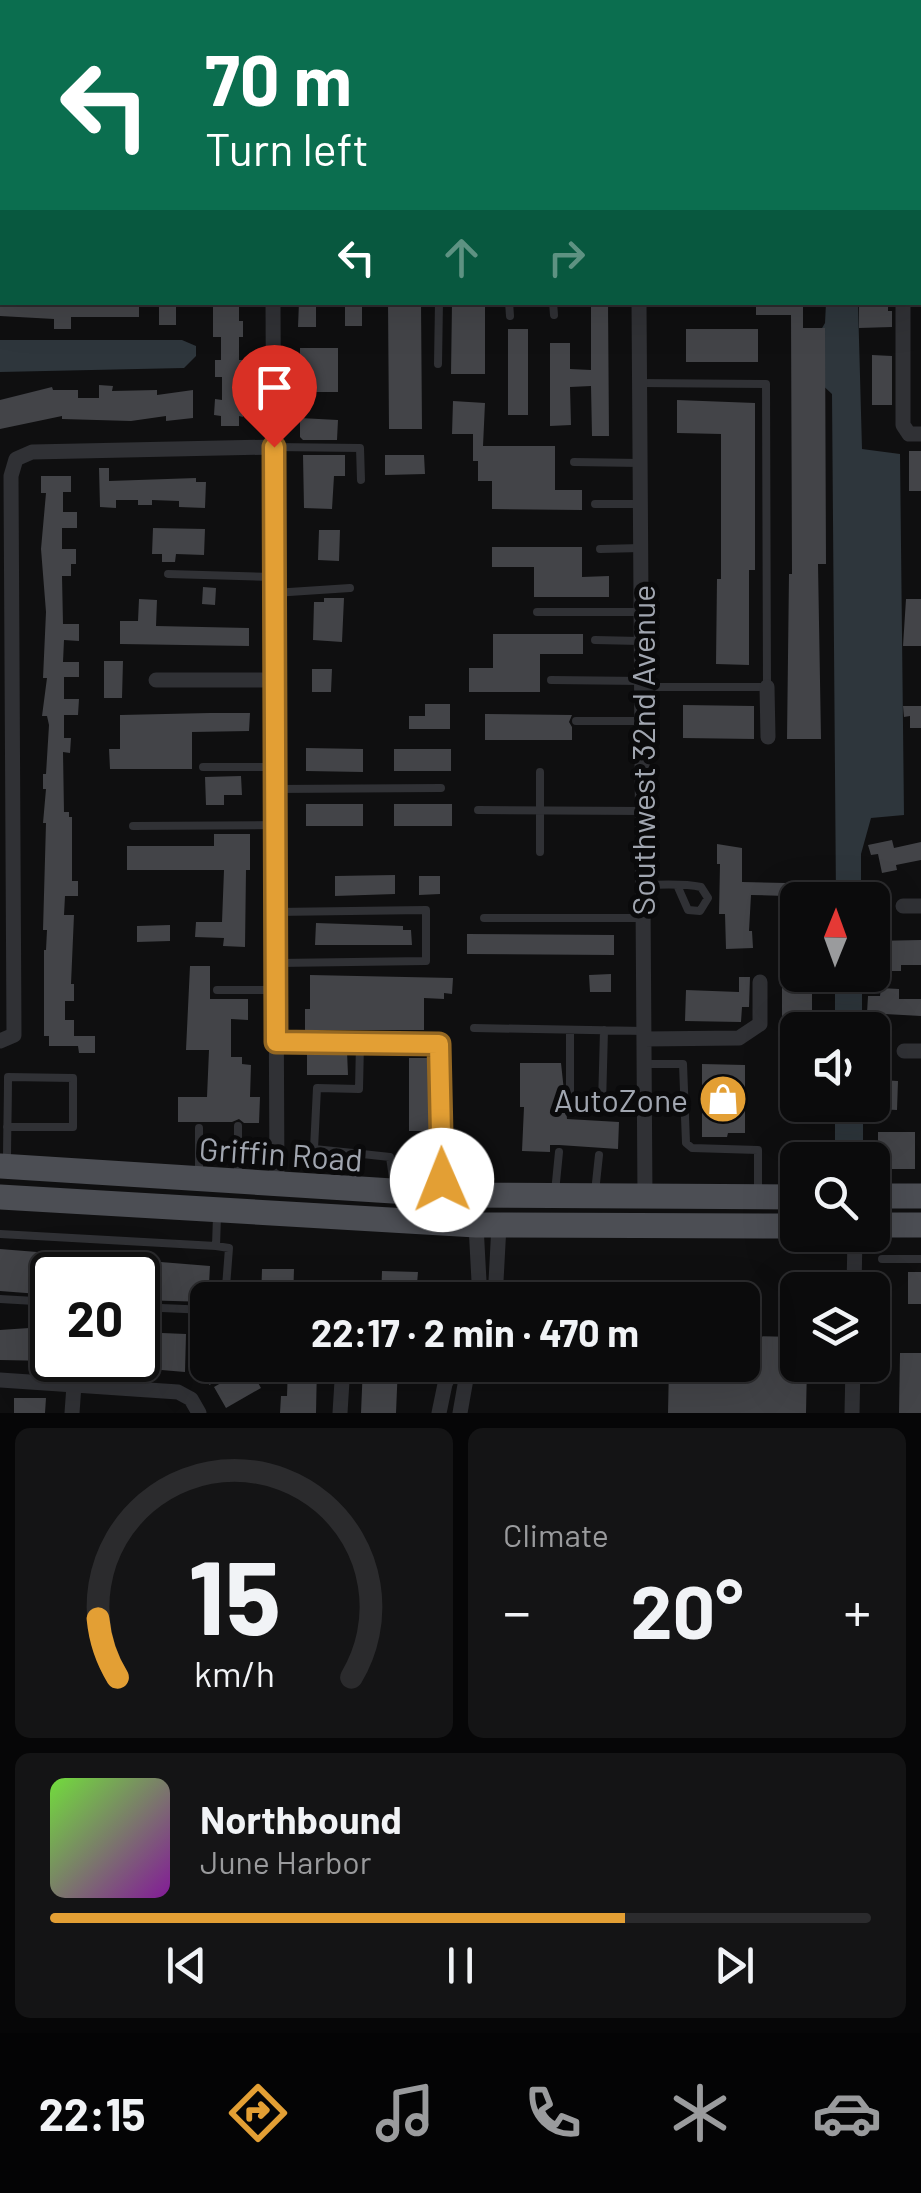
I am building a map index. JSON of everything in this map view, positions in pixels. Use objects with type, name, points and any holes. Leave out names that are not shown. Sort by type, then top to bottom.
[{"type":"main road","name":"Griffin Road","points":[[4,1166],[442,1194],[780,1196]]},
{"type":"main road","points":[[218,1212],[258,1202],[278,1186]]},
{"type":"main road","points":[[289,1216],[295,1204],[304,1199],[347,1190]]},
{"type":"main road","points":[[890,1196],[921,1196]]},
{"type":"main road","name":"Griffin Road","points":[[0,1197],[488,1225],[780,1226]]},
{"type":"main road","points":[[573,1226],[622,1216],[646,1197]]},
{"type":"main road","points":[[890,1225],[921,1225]]},
{"type":"street","points":[[274,305],[278,1186]]},
{"type":"street","name":"Southwest 32nd Avenue","points":[[640,305],[646,1197]]},
{"type":"street","points":[[903,305],[903,425],[909,434],[921,434]]},
{"type":"street","points":[[0,1041],[14,1035],[11,476],[16,460],[32,452],[274,447]]},
{"type":"street","points":[[156,680],[274,680]]},
{"type":"street","points":[[767,687],[768,737]]},
{"type":"street","points":[[903,906],[921,906]]},
{"type":"street","points":[[644,1035],[740,1038],[760,1024],[760,982]]},
{"type":"street","points":[[482,1282],[488,1225]]},
{"type":"street","points":[[488,1225],[494,1282]]},
{"type":"street","points":[[0,1380],[178,1392],[195,1406]]},
{"type":"street","points":[[340,1413],[342,1382]]},
{"type":"street","points":[[439,1413],[446,1382]]},
{"type":"street","points":[[460,1413],[465,1382]]},
{"type":"street","points":[[852,1382],[852,1413]]},
{"type":"street","points":[[72,1413],[74,1385]]},
{"type":"lane","points":[[438,364],[439,305]]},
{"type":"lane","points":[[509,305],[510,316]]},
{"type":"lane","points":[[553,305],[554,315]]},
{"type":"lane","points":[[551,680],[767,687],[766,384],[640,384]]},
{"type":"lane","points":[[274,447],[360,448],[361,480]]},
{"type":"lane","points":[[574,462],[640,463]]},
{"type":"lane","points":[[595,504],[641,504]]},
{"type":"lane","points":[[600,549],[641,548]]},
{"type":"lane","points":[[168,574],[350,588]]},
{"type":"lane","points":[[537,612],[642,612]]},
{"type":"lane","points":[[594,640],[642,640]]},
{"type":"lane","points":[[576,721],[642,721]]},
{"type":"lane","points":[[203,767],[274,766]]},
{"type":"lane","points":[[540,772],[540,852]]},
{"type":"lane","points":[[274,789],[441,788]]},
{"type":"lane","points":[[478,810],[643,811]]},
{"type":"lane","points":[[134,826],[275,826]]},
{"type":"lane","points":[[643,885],[677,885]]},
{"type":"lane","points":[[276,912],[426,910],[426,961],[276,963]]},
{"type":"lane","points":[[484,918],[644,918]]},
{"type":"lane","points":[[216,990],[276,990]]},
{"type":"lane","points":[[474,1028],[604,1030],[644,1035]]},
{"type":"lane","points":[[570,1030],[570,1099]]},
{"type":"lane","points":[[602,1105],[604,1030]]},
{"type":"lane","points":[[276,1042],[439,1044],[442,1194]]},
{"type":"lane","points":[[360,1043],[359,1089],[317,1088],[314,1149],[390,1157],[394,1192]]},
{"type":"lane","points":[[644,1064],[683,1064],[686,1143],[692,1148],[758,1150],[758,1197]]},
{"type":"lane","points":[[4,1166],[8,1077],[73,1078],[73,1127],[7,1128]]},
{"type":"lane","points":[[238,1126],[238,1183]]},
{"type":"lane","points":[[199,1128],[199,1180]]},
{"type":"lane","points":[[555,1196],[559,1152]]},
{"type":"lane","points":[[347,1190],[353,1153]]},
{"type":"lane","points":[[595,1197],[599,1155]]},
{"type":"lane","points":[[216,1246],[218,1212]]},
{"type":"lane","points":[[0,1234],[229,1248],[226,1282]]},
{"type":"lane","points":[[882,1259],[921,1260]]},
{"type":"lane","points":[[0,1298],[30,1300]]},
{"type":"lane","points":[[160,1308],[190,1309]]},
{"type":"shaded area","points":[[826,305],[858,305],[862,449],[900,454],[904,815],[871,818],[861,854],[861,882],[836,882],[832,394],[818,381],[818,335],[825,323]]},
{"type":"shaded area","points":[[0,340],[182,340],[196,346],[196,356],[184,368],[0,372]]},
{"type":"shaded area","points":[[835,992],[862,992],[862,1012],[835,1012]]},
{"type":"shaded area","points":[[835,1122],[863,1122],[863,1142],[835,1142]]},
{"type":"building","points":[[0,305],[139,305],[139,317],[71,317],[71,329],[54,329],[54,319],[0,316]]},
{"type":"building","points":[[159,305],[176,305],[176,325],[159,325]]},
{"type":"building","points":[[213,305],[239,305],[243,337],[239,337],[239,360],[245,360],[244,375],[239,375],[239,400],[244,400],[239,426],[221,426],[221,416],[214,415],[215,399],[222,400],[222,377],[215,377],[215,360],[221,360],[221,337],[213,337]]},
{"type":"building","points":[[299,305],[316,305],[316,327],[298,327]]},
{"type":"building","points":[[345,305],[362,305],[362,326],[345,326]]},
{"type":"building","points":[[388,305],[421,305],[422,429],[389,429]]},
{"type":"building","points":[[452,305],[485,305],[485,374],[451,374]]},
{"type":"building","points":[[591,305],[608,305],[609,436],[592,436],[591,386],[570,387],[571,425],[550,426],[550,343],[570,343],[570,369],[591,370]]},
{"type":"building","points":[[756,305],[803,305],[803,328],[825,328],[826,564],[818,564],[821,739],[787,739],[792,574],[791,315],[756,315]]},
{"type":"building","points":[[859,305],[888,305],[888,311],[892,311],[892,327],[859,328]]},
{"type":"building","points":[[508,329],[528,329],[528,415],[508,415]]},
{"type":"building","points":[[686,329],[758,329],[758,362],[686,362]]},
{"type":"building","points":[[300,348],[338,348],[338,392],[300,392]]},
{"type":"building","points":[[872,355],[892,356],[892,405],[872,405]]},
{"type":"building","points":[[99,385],[113,386],[112,391],[157,390],[157,395],[193,390],[193,418],[166,421],[166,416],[131,421],[62,416],[0,429],[0,400],[52,387],[78,390],[78,398],[99,398]]},
{"type":"building","points":[[677,400],[755,403],[755,570],[749,570],[749,665],[716,664],[717,579],[721,579],[721,434],[677,433]]},
{"type":"building","points":[[453,401],[485,403],[483,446],[555,446],[555,490],[582,490],[582,510],[492,509],[492,481],[478,481],[473,434],[452,434]]},
{"type":"building","points":[[300,418],[338,420],[337,440],[303,440]]},
{"type":"building","points":[[909,451],[921,451],[921,491],[909,491]]},
{"type":"building","points":[[303,455],[345,455],[345,476],[334,476],[332,509],[304,508]]},
{"type":"building","points":[[385,455],[424,455],[425,474],[385,475]]},
{"type":"building","points":[[99,468],[109,468],[109,481],[196,478],[196,482],[206,482],[205,508],[179,507],[179,501],[152,500],[152,505],[138,505],[138,500],[116,500],[116,508],[100,507]]},
{"type":"building","points":[[41,476],[71,476],[71,492],[63,492],[63,512],[77,512],[77,528],[62,528],[62,549],[76,549],[71,576],[62,576],[63,624],[79,624],[79,641],[64,640],[63,662],[79,662],[79,677],[64,677],[64,699],[79,699],[78,715],[64,715],[64,738],[71,738],[70,753],[63,752],[64,812],[72,817],[72,881],[78,881],[78,896],[65,896],[64,915],[74,915],[74,1001],[65,1001],[65,1020],[74,1020],[74,1036],[95,1036],[95,1053],[79,1053],[78,1046],[49,1046],[49,1036],[44,1036],[47,930],[43,930],[43,774],[49,725],[47,716],[42,716],[47,678],[43,678],[46,612],[41,549],[46,493],[41,493]]},
{"type":"building","points":[[153,528],[205,529],[204,555],[176,554],[175,562],[162,562],[162,554],[152,554]]},
{"type":"building","points":[[319,530],[340,530],[339,561],[318,560]]},
{"type":"building","points":[[492,547],[582,547],[582,577],[609,576],[609,597],[534,597],[534,567],[492,567]]},
{"type":"building","points":[[203,587],[216,588],[215,605],[202,604]]},
{"type":"building","points":[[324,598],[344,598],[342,642],[313,640],[314,602],[324,602]]},
{"type":"building","points":[[139,599],[157,600],[156,626],[249,628],[249,646],[120,644],[120,621],[138,621]]},
{"type":"building","points":[[906,599],[921,599],[921,646],[903,646]]},
{"type":"building","points":[[493,634],[583,634],[583,654],[540,654],[540,692],[469,692],[469,668],[493,668]]},
{"type":"building","points":[[104,661],[123,661],[122,698],[104,698]]},
{"type":"building","points":[[312,669],[332,669],[331,692],[312,692]]},
{"type":"building","points":[[425,704],[450,704],[450,729],[409,729],[409,716],[425,716]]},
{"type":"building","points":[[683,705],[754,706],[754,739],[683,738]]},
{"type":"building","points":[[903,706],[921,706],[921,728],[910,728],[910,716],[904,717]]},
{"type":"building","points":[[250,713],[249,731],[192,732],[192,769],[110,769],[109,749],[120,749],[120,715]]},
{"type":"building","points":[[485,714],[572,715],[572,740],[485,740]]},
{"type":"building","points":[[306,748],[363,749],[363,772],[306,771]]},
{"type":"building","points":[[394,749],[451,749],[451,771],[394,771]]},
{"type":"building","points":[[241,776],[242,795],[224,795],[224,805],[206,805],[205,777]]},
{"type":"building","points":[[306,804],[363,804],[363,826],[306,826]]},
{"type":"building","points":[[394,804],[452,804],[452,826],[394,826]]},
{"type":"building","points":[[214,834],[250,834],[245,947],[223,946],[224,938],[195,937],[196,922],[222,922],[224,870],[127,870],[127,846],[214,846]]},
{"type":"building","points":[[892,840],[894,848],[921,842],[921,860],[896,865],[897,870],[882,873],[878,854],[871,855],[868,845]]},
{"type":"building","points":[[717,844],[742,848],[742,882],[780,883],[780,896],[751,895],[749,931],[753,948],[726,949],[725,914],[719,914]]},
{"type":"building","points":[[395,875],[395,894],[335,896],[335,876]]},
{"type":"building","points":[[419,876],[440,876],[440,894],[419,895]]},
{"type":"building","points":[[316,923],[403,926],[403,930],[411,930],[412,945],[315,945]]},
{"type":"building","points":[[170,925],[170,941],[137,942],[137,926]]},
{"type":"building","points":[[467,934],[614,935],[614,955],[467,954]]},
{"type":"building","points":[[921,940],[921,965],[901,965],[901,971],[890,971],[890,941]]},
{"type":"building","points":[[190,966],[210,966],[210,999],[248,999],[248,1020],[231,1019],[231,1057],[242,1057],[242,1064],[251,1065],[250,1097],[260,1097],[259,1123],[239,1119],[178,1122],[178,1097],[207,1097],[209,1050],[186,1050]]},
{"type":"building","points":[[611,974],[611,992],[590,992],[589,975]]},
{"type":"building","points":[[310,975],[453,978],[452,994],[444,993],[444,999],[424,998],[424,1030],[305,1030],[305,1009],[310,1009]]},
{"type":"building","points":[[739,977],[750,977],[749,1007],[742,1007],[741,1022],[685,1021],[686,990],[739,992]]},
{"type":"building","points":[[890,988],[899,989],[899,999],[921,999],[921,1016],[867,1012],[868,996],[880,996]]},
{"type":"building","points":[[782,992],[812,992],[812,1012],[782,1012]]},
{"type":"building","points":[[347,1051],[348,1075],[307,1075],[307,1052]]},
{"type":"building","points":[[409,1058],[431,1058],[431,1131],[409,1131]]},
{"type":"building","points":[[520,1063],[561,1063],[567,1119],[619,1122],[618,1149],[550,1145],[550,1152],[522,1151]]},
{"type":"building","name":"AutoZone","points":[[702,1064],[745,1065],[745,1133],[702,1137]]},
{"type":"building","points":[[890,1081],[898,1081],[897,1110],[890,1110]]},
{"type":"building","points":[[878,1132],[915,1132],[915,1169],[890,1169],[890,1142],[878,1142]]},
{"type":"building","points":[[0,1249],[37,1252],[30,1252],[30,1293],[0,1291]]},
{"type":"building","points":[[160,1262],[210,1266],[209,1282],[190,1282],[190,1301],[160,1301]]},
{"type":"building","points":[[262,1269],[294,1269],[294,1282],[262,1282]]},
{"type":"building","points":[[382,1271],[418,1272],[417,1282],[382,1282]]},
{"type":"building","points":[[908,1272],[921,1272],[921,1304],[908,1304]]},
{"type":"building","points":[[30,1324],[30,1361],[0,1360],[0,1330],[29,1328]]},
{"type":"building","points":[[160,1333],[186,1334],[185,1372],[160,1370]]},
{"type":"building","points":[[760,1336],[780,1337],[780,1382],[807,1382],[806,1413],[668,1413],[669,1382],[760,1382]]},
{"type":"building","points":[[900,1353],[921,1353],[921,1413],[899,1413]]},
{"type":"building","points":[[223,1382],[258,1382],[261,1388],[226,1408],[214,1387]]},
{"type":"building","points":[[287,1382],[317,1382],[316,1413],[280,1413],[281,1396],[287,1396]]},
{"type":"building","points":[[362,1382],[397,1382],[396,1413],[361,1413]]},
{"type":"building","points":[[14,1398],[46,1398],[45,1413],[14,1413]]},
{"type":"place","name":"AutoZone","points":[[723,1099]]},
{"type":"route","points":[[274,447],[276,1042],[439,1044],[442,1180]]}]
